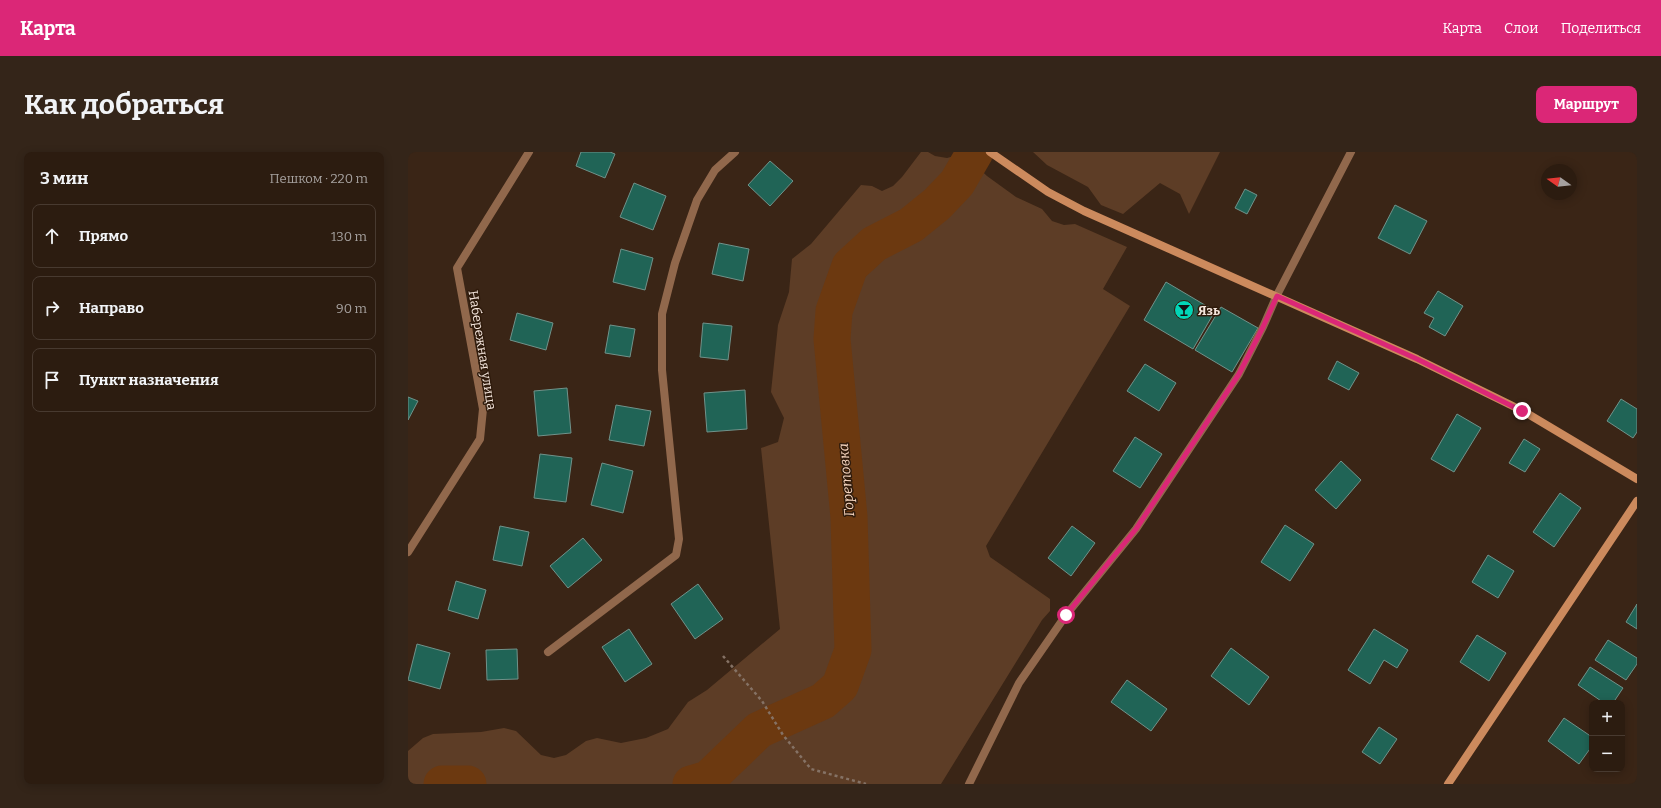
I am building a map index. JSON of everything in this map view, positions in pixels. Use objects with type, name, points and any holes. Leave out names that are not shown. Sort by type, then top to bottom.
[{"type":"street","name":"Набережная улица","points":[[408,552],[480,439],[483,409],[457,268],[529,152]]},
{"type":"street","points":[[548,652],[676,556],[679,539],[662,370],[662,314],[675,263],[697,200],[715,170],[735,152]]},
{"type":"street","points":[[990,152],[1048,192],[1084,211],[1417,359],[1522,411],[1637,479]]},
{"type":"street","points":[[969,784],[1019,683],[1066,615],[1140,523],[1239,374],[1277,296],[1351,152]]},
{"type":"street","points":[[1448,784],[1637,501]]},
{"type":"path","points":[[723,656],[762,701],[783,735],[811,770],[866,784]]},
{"type":"shaded area","points":[[921,152],[928,152],[935,156],[947,158],[958,155],[969,159],[987,176],[1016,197],[1042,209],[1052,221],[1064,225],[1075,224],[1127,247],[1103,289],[1130,306],[986,546],[990,557],[1050,599],[1050,611],[1042,620],[941,784],[408,784],[408,751],[423,738],[433,734],[481,732],[504,728],[516,731],[541,755],[554,758],[566,755],[586,741],[597,738],[621,743],[646,738],[668,729],[688,702],[707,690],[780,629],[761,448],[778,442],[784,418],[771,392],[778,325],[789,292],[792,259],[811,244],[861,185],[872,186],[882,191],[893,186],[902,177]]},
{"type":"shaded area","points":[[1033,152],[1220,152],[1189,214],[1180,194],[1160,183],[1123,214],[1101,205],[1088,187],[1047,165]]},
{"type":"building","points":[[581,152],[610,152],[615,154],[605,178],[576,166]]},
{"type":"building","points":[[770,161],[793,181],[770,206],[748,185]]},
{"type":"building","points":[[634,183],[666,196],[653,230],[620,217]]},
{"type":"building","points":[[1245,189],[1257,195],[1247,214],[1235,208]]},
{"type":"building","points":[[1395,205],[1427,221],[1410,254],[1378,238]]},
{"type":"building","points":[[719,243],[749,249],[743,281],[712,274]]},
{"type":"building","points":[[621,249],[653,258],[645,290],[613,282]]},
{"type":"building","points":[[1166,282],[1215,311],[1193,349],[1144,320]]},
{"type":"building","points":[[1438,291],[1463,306],[1445,336],[1429,327],[1434,318],[1424,313]]},
{"type":"building","points":[[1221,307],[1258,328],[1232,372],[1195,350]]},
{"type":"building","points":[[517,313],[553,323],[546,350],[510,340]]},
{"type":"building","points":[[703,323],[732,326],[728,360],[700,357]]},
{"type":"building","points":[[610,325],[635,329],[630,357],[605,353]]},
{"type":"building","points":[[1337,361],[1359,373],[1349,390],[1328,379]]},
{"type":"building","points":[[1145,364],[1176,383],[1159,411],[1127,391]]},
{"type":"building","points":[[567,388],[571,433],[538,436],[534,391]]},
{"type":"building","points":[[745,390],[747,429],[707,432],[704,393]]},
{"type":"building","points":[[408,397],[418,401],[408,420]]},
{"type":"building","points":[[1621,399],[1637,409],[1637,432],[1633,438],[1607,421]]},
{"type":"building","points":[[616,405],[651,411],[644,446],[609,440]]},
{"type":"building","points":[[1457,414],[1481,428],[1454,472],[1431,459]]},
{"type":"building","points":[[1135,437],[1162,454],[1140,488],[1113,471]]},
{"type":"building","points":[[1524,439],[1540,449],[1525,472],[1509,463]]},
{"type":"building","points":[[540,454],[572,458],[566,502],[534,498]]},
{"type":"building","points":[[1341,461],[1361,480],[1336,509],[1315,490]]},
{"type":"building","points":[[602,463],[633,471],[623,513],[591,505]]},
{"type":"building","points":[[1560,493],[1581,508],[1554,547],[1533,532]]},
{"type":"building","points":[[1285,525],[1314,544],[1290,581],[1261,562]]},
{"type":"building","points":[[500,526],[529,532],[522,566],[493,560]]},
{"type":"building","points":[[1072,526],[1095,543],[1071,576],[1048,558]]},
{"type":"building","points":[[583,538],[602,560],[568,588],[550,566]]},
{"type":"building","points":[[1488,555],[1514,571],[1498,598],[1472,582]]},
{"type":"building","points":[[456,581],[486,590],[478,619],[448,610]]},
{"type":"building","points":[[698,584],[723,619],[695,639],[671,604]]},
{"type":"building","points":[[1637,604],[1637,629],[1626,622]]},
{"type":"building","points":[[629,629],[652,664],[625,682],[602,647]]},
{"type":"building","points":[[1374,629],[1408,650],[1397,668],[1384,660],[1370,684],[1348,670]]},
{"type":"building","points":[[1477,635],[1506,653],[1489,681],[1460,662]]},
{"type":"building","points":[[1608,640],[1637,658],[1637,664],[1626,680],[1595,660]]},
{"type":"building","points":[[417,644],[450,653],[440,689],[408,680]]},
{"type":"building","points":[[1231,648],[1269,677],[1249,705],[1211,676]]},
{"type":"building","points":[[517,649],[518,679],[487,680],[486,650]]},
{"type":"building","points":[[1590,667],[1623,688],[1615,700],[1600,700],[1578,685]]},
{"type":"building","points":[[1127,680],[1167,709],[1151,731],[1111,702]]},
{"type":"building","points":[[1564,718],[1589,735],[1589,750],[1579,764],[1548,741]]},
{"type":"building","points":[[1379,727],[1397,739],[1380,764],[1362,752]]},
{"type":"waterway","name":"Горетовка","points":[[691,784],[708,779],[759,730],[823,701],[840,686],[853,650],[849,517],[832,339],[834,311],[850,266],[874,244],[911,225],[937,204],[957,183],[975,152]]},
{"type":"waterway","name":"Горетовка","points":[[442,784],[468,784]]},
{"type":"place","name":"Язь","points":[[1184,310]]},
{"type":"route","points":[[1066,615],[1136,529],[1239,374],[1277,296],[1417,359],[1522,411]]}]
